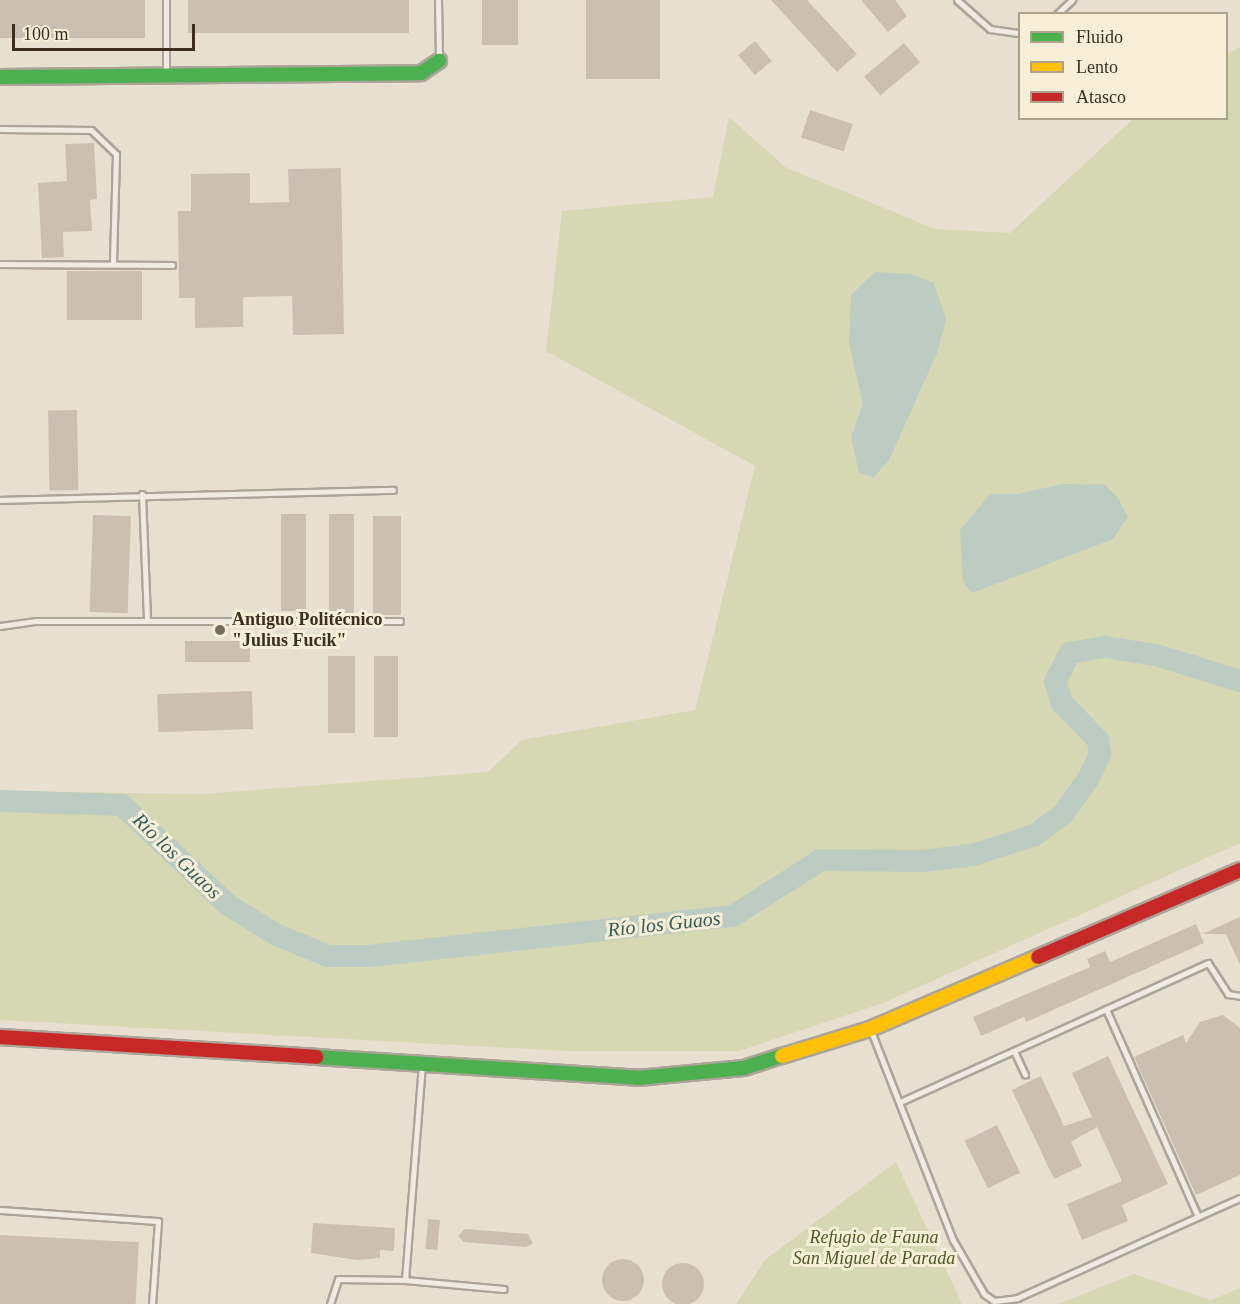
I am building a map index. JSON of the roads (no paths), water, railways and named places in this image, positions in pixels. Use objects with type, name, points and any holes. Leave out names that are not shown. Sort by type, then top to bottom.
[{"type":"street","points":[[0,77],[420,73],[439,62]]},
{"type":"street","points":[[0,1037],[638,1078],[744,1068],[870,1029],[1240,870]]},
{"type":"lane","points":[[166,0],[166,76]]},
{"type":"lane","points":[[438,0],[439,62]]},
{"type":"lane","points":[[957,0],[990,29],[1018,33]]},
{"type":"lane","points":[[1059,12],[1072,0]]},
{"type":"lane","points":[[0,129],[91,130],[116,153],[112,264]]},
{"type":"lane","points":[[0,264],[172,265]]},
{"type":"lane","points":[[0,500],[142,494],[393,490]]},
{"type":"lane","points":[[142,494],[147,621]]},
{"type":"lane","points":[[0,626],[35,621],[400,621]]},
{"type":"lane","points":[[900,1102],[1208,963],[1228,994],[1240,996]]},
{"type":"lane","points":[[1106,1009],[1198,1217]]},
{"type":"lane","points":[[870,1029],[953,1240],[984,1294],[994,1301],[1017,1298],[1240,1198]]},
{"type":"lane","points":[[1014,1051],[1025,1075]]},
{"type":"lane","points":[[405,1280],[423,1064]]},
{"type":"lane","points":[[0,1210],[158,1221],[152,1304]]},
{"type":"lane","points":[[330,1304],[338,1279],[405,1280],[504,1289]]},
{"type":"waterway","name":"Río los Guaos","points":[[0,801],[122,805],[228,905],[277,935],[328,956],[369,956],[733,916],[821,860],[922,861],[973,855],[1035,835],[1063,814],[1088,779],[1100,754],[1098,740],[1062,703],[1055,682],[1070,653],[1105,647],[1156,655],[1240,681]]},
{"type":"place","name":"Antiguo Politécnico \"Julius Fucik\"","points":[[220,630]]},
{"type":"park label","name":"Refugio de Fauna San Miguel de Parada","points":[[874,1248]]}]
